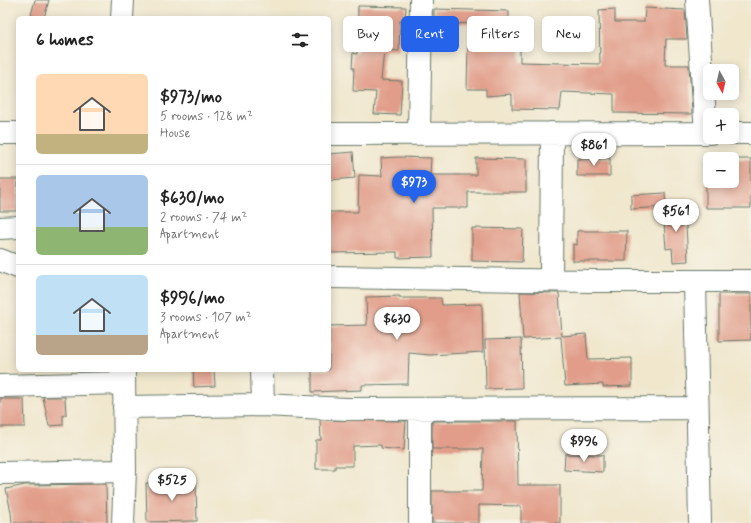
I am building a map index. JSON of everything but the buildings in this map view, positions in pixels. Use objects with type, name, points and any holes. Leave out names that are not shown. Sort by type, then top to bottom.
[{"type":"street","points":[[122,16],[123,0]]},
{"type":"street","points":[[419,134],[421,0]]},
{"type":"street","points":[[697,0],[706,108]]},
{"type":"street","points":[[0,133],[16,133]]},
{"type":"street","points":[[551,280],[552,133]]},
{"type":"street","points":[[331,134],[703,133]]},
{"type":"street","points":[[739,133],[751,133]]},
{"type":"street","points":[[0,228],[16,227]]},
{"type":"street","points":[[0,260],[16,266]]},
{"type":"street","points":[[331,277],[694,282],[751,281]]},
{"type":"street","points":[[694,282],[700,523]]},
{"type":"street","points":[[262,372],[263,405]]},
{"type":"street","points":[[0,386],[124,376],[125,472],[123,523]]},
{"type":"street","points":[[124,407],[263,405],[347,410],[697,408]]},
{"type":"street","points":[[420,409],[420,523]]},
{"type":"street","points":[[0,473],[125,472]]}]
